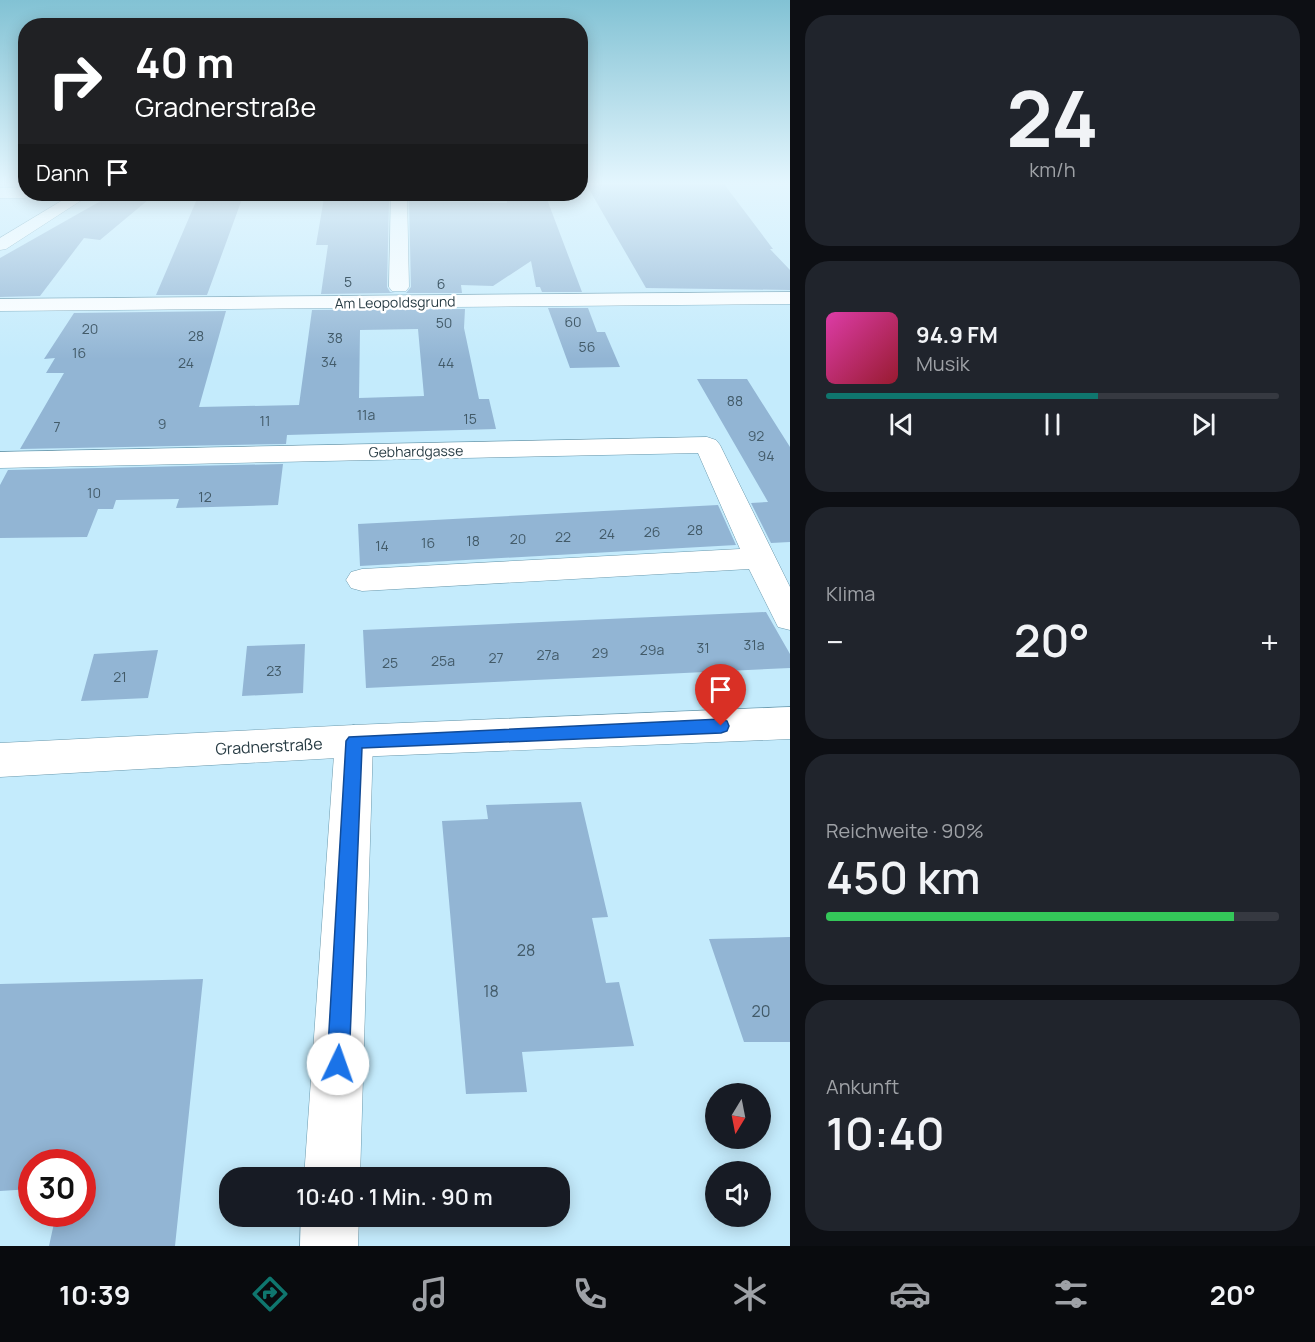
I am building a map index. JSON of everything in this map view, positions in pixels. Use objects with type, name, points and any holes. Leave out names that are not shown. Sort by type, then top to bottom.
[{"type":"street","points":[[399,242],[399,287]]},
{"type":"street","name":"Am Leopoldsgrund","points":[[0,305],[790,298]]},
{"type":"street","name":"Gebhardgasse","points":[[0,460],[707,445],[759,558],[790,618]]},
{"type":"street","points":[[362,580],[759,558]]},
{"type":"street","name":"Gradnerstraße","points":[[0,760],[354,741],[790,723]]},
{"type":"street","points":[[333,1167],[354,741]]},
{"type":"street","points":[[329,1246],[330,1227]]},
{"type":"building","points":[[28,242],[81,242],[40,296],[0,297],[0,258]]},
{"type":"building","points":[[179,242],[226,242],[207,295],[156,295]]},
{"type":"building","points":[[316,242],[388,242],[387,287],[390,292],[395,293],[321,294],[328,245],[316,245]]},
{"type":"building","points":[[410,242],[563,242],[582,292],[542,292],[540,287],[536,287],[531,261],[493,286],[461,285],[462,293],[406,293],[411,287]]},
{"type":"building","points":[[620,242],[768,242],[773,249],[770,249],[790,270],[790,290],[646,288]]},
{"type":"building","points":[[548,308],[588,308],[597,332],[605,332],[620,367],[570,368]]},
{"type":"building","points":[[465,309],[464,328],[479,399],[489,399],[496,429],[287,435],[286,444],[20,449],[64,373],[46,373],[55,358],[44,359],[74,313],[226,311],[199,407],[299,405],[312,310]],"holes":[[[418,329],[424,396],[359,398],[360,330]]]},
{"type":"building","points":[[697,379],[747,379],[790,447],[790,542],[771,543],[751,503],[768,502]]},
{"type":"building","points":[[283,464],[278,505],[176,508],[179,499],[116,500],[113,509],[98,509],[87,537],[0,538],[0,485],[8,470]]},
{"type":"building","points":[[718,505],[736,545],[360,566],[358,524]]},
{"type":"building","points":[[766,612],[790,654],[790,668],[366,688],[363,630]]},
{"type":"building","points":[[305,644],[303,693],[242,696],[247,646]]},
{"type":"building","points":[[158,650],[148,698],[81,701],[94,654]]},
{"type":"building","points":[[581,802],[608,917],[592,918],[606,983],[619,982],[634,1046],[522,1052],[527,1092],[466,1094],[442,821],[488,819],[486,805]]},
{"type":"building","points":[[790,937],[790,1042],[744,1042],[709,939]]},
{"type":"building","points":[[203,979],[175,1246],[49,1246],[53,1227],[96,1227],[96,1149],[18,1149],[18,1190],[0,1191],[0,984]]},
{"type":"route","points":[[338,1064],[354,741],[721,726]]}]
